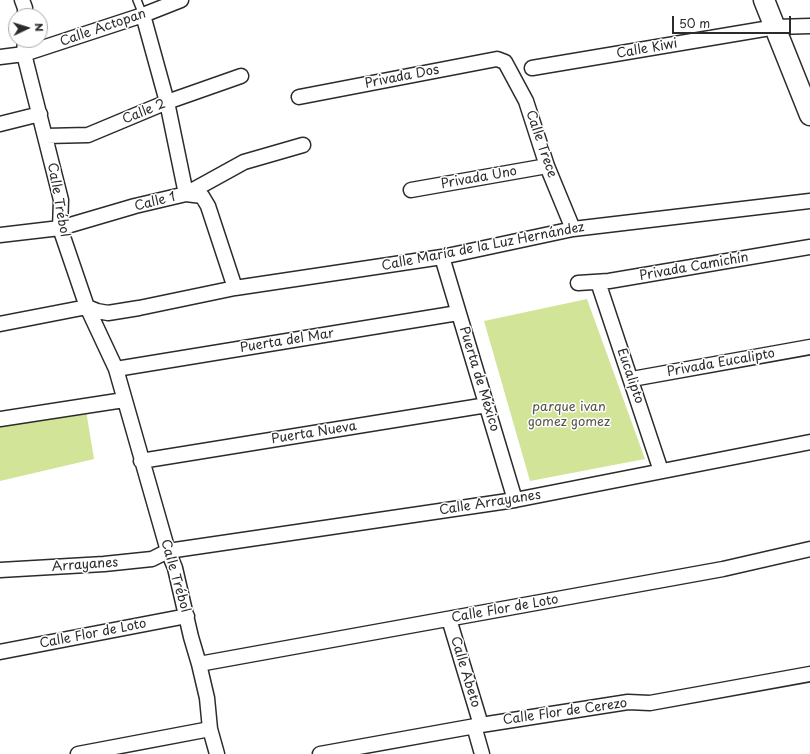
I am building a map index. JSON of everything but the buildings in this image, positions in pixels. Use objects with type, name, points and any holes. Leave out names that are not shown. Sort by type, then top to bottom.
[{"type":"street","name":"Calle Actopan","points":[[0,57],[24,54],[143,15],[181,0]]},
{"type":"street","points":[[764,0],[810,115]]},
{"type":"street","points":[[143,15],[167,102],[186,194],[202,196],[208,206],[235,288]]},
{"type":"street","name":"Calle Kiwi","points":[[532,68],[776,27],[810,26]]},
{"type":"street","name":"Calle Trébol","points":[[24,48],[24,54],[61,200],[60,228],[87,307],[116,369],[141,461],[168,551],[175,568],[191,637],[200,664],[207,698],[210,729],[217,754]]},
{"type":"street","name":"Privada Dos","points":[[299,97],[497,59],[505,62]]},
{"type":"street","name":"Calle Trece","points":[[505,62],[526,101],[547,166],[573,229]]},
{"type":"street","name":"Calle 2","points":[[46,136],[88,135],[167,102],[241,76]]},
{"type":"street","points":[[0,124],[40,114]]},
{"type":"street","name":"Calle 1","points":[[0,235],[60,228],[135,206],[186,194],[244,162],[303,145]]},
{"type":"street","name":"Privada Uno","points":[[411,190],[547,166]]},
{"type":"street","name":"Calle María de la Luz Hernández","points":[[87,307],[97,311],[108,312],[139,308],[235,288],[442,257],[573,229],[810,201]]},
{"type":"street","name":"Privada Camichín","points":[[578,283],[609,282],[810,248]]},
{"type":"street","name":"Puerta de México","points":[[442,257],[515,500]]},
{"type":"street","name":"Eucalipto","points":[[598,282],[632,380],[661,471]]},
{"type":"street","points":[[0,324],[87,307]]},
{"type":"street","name":"Puerta del Mar","points":[[116,369],[458,313]]},
{"type":"street","name":"Privada Eucalipto","points":[[632,380],[810,347]]},
{"type":"street","points":[[0,419],[124,400]]},
{"type":"street","name":"Puerta Nueva","points":[[141,461],[487,405]]},
{"type":"street","name":"Calle Arrayanes","points":[[168,551],[515,500],[810,442]]},
{"type":"street","name":"Calle Flor de Loto","points":[[200,664],[723,570],[810,549]]},
{"type":"street","name":"Arrayanes","points":[[0,570],[104,564],[152,559],[168,551]]},
{"type":"street","name":"Calle Flor de Loto","points":[[0,652],[187,616]]},
{"type":"street","name":"Calle Abeto","points":[[449,619],[477,726],[482,754]]},
{"type":"street","name":"Calle Flor de Cerezo","points":[[320,754],[477,726],[628,702],[650,703],[810,674]]},
{"type":"street","points":[[78,754],[210,729]]},
{"type":"lane","points":[[137,0],[143,15]]},
{"type":"green space","name":"parque ivan gomez gomez","points":[[587,299],[645,459],[530,481],[484,321]]},
{"type":"green space","points":[[85,404],[94,459],[0,481],[0,422]]}]
